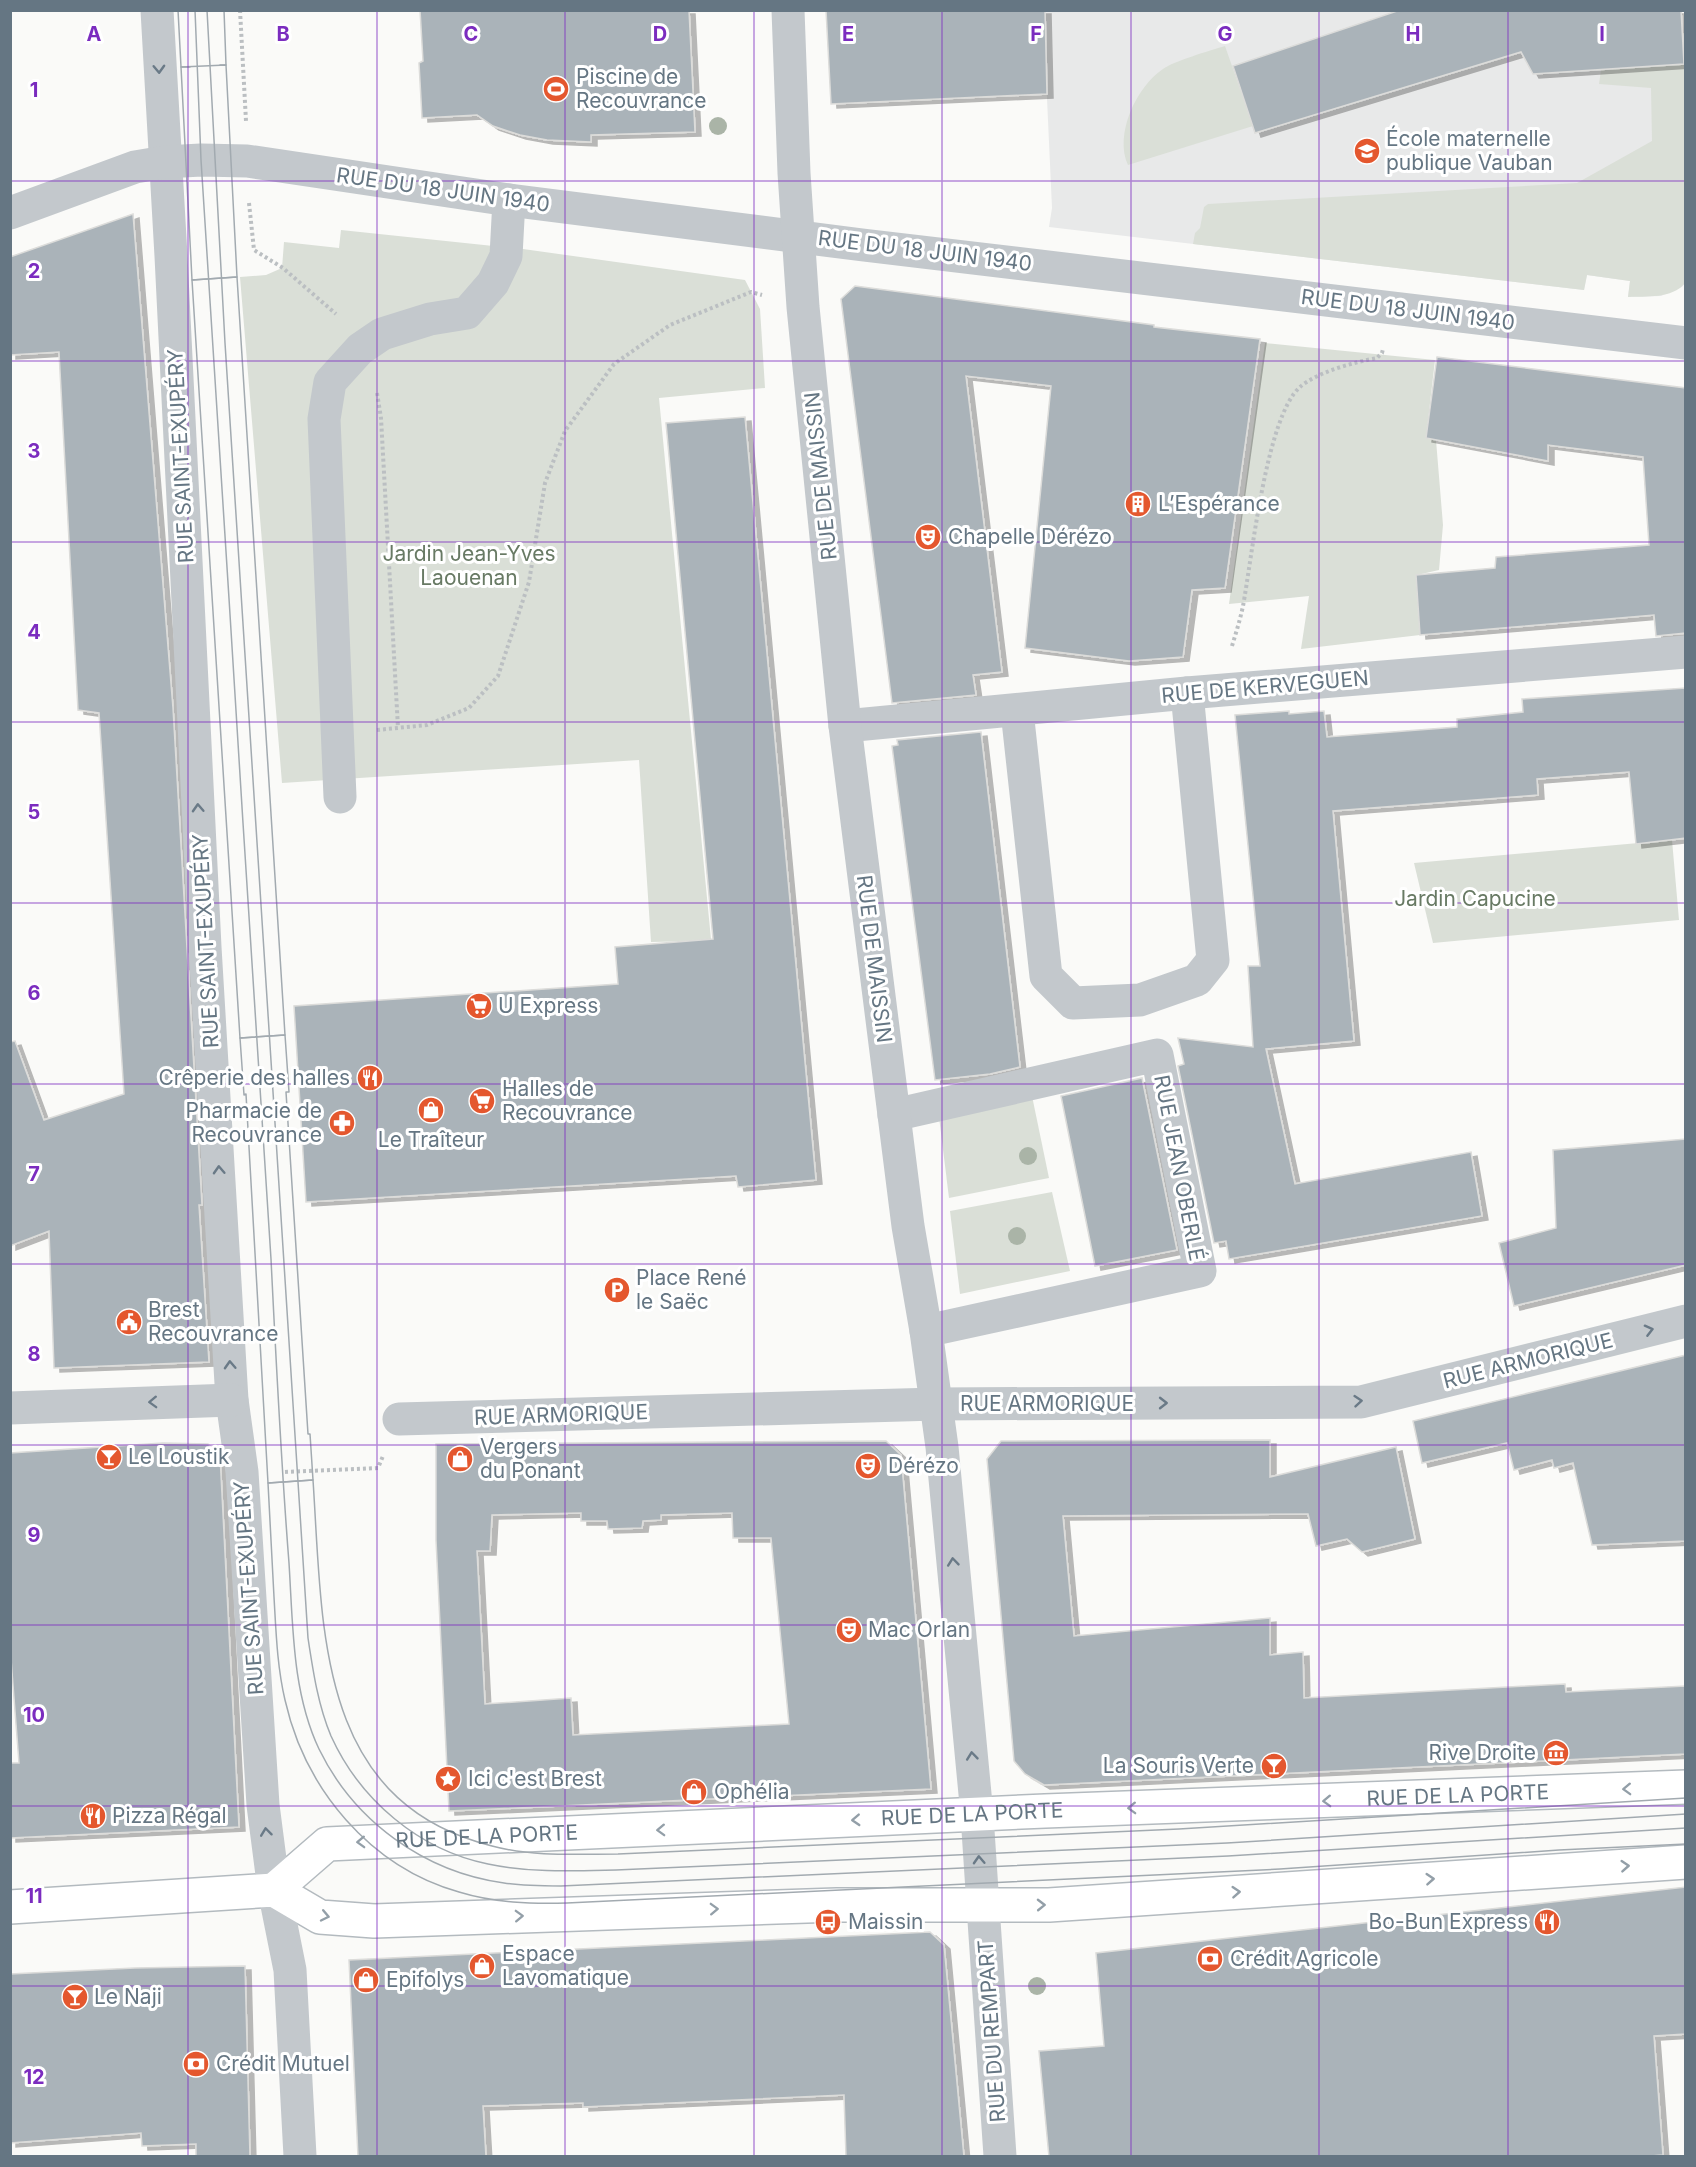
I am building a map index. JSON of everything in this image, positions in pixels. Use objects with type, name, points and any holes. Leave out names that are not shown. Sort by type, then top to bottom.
[{"type":"main road","name":"RUE DE LA PORTE","points":[[274,1890],[327,1844],[1686,1787]]},
{"type":"main road","points":[[10,1907],[274,1890],[320,1917],[374,1921],[837,1905],[1049,1905],[1686,1862]]},
{"type":"street","name":"RUE SAINT-EXUPÉRY","points":[[157,10],[205,947],[232,1400],[242,1472],[263,1804],[274,1890],[290,1970],[300,2157]]},
{"type":"street","name":"RUE DE MAISSIN","points":[[788,10],[794,173],[805,320],[845,726],[908,1226],[937,1404],[977,1815],[983,1906]]},
{"type":"street","name":"RUE DU 18 JUIN 1940","points":[[10,213],[135,167],[165,162],[201,160],[247,161],[509,200],[1686,343]]},
{"type":"street","points":[[340,797],[324,419],[330,382],[360,349],[382,334],[430,319],[466,313],[493,283],[506,256],[509,200]]},
{"type":"street","name":"RUE DE KERVEGUEN","points":[[845,726],[1187,693],[1686,652]]},
{"type":"street","points":[[1017,711],[1046,976],[1073,1003],[1140,1000],[1197,980],[1213,960],[1187,693]]},
{"type":"street","name":"RUE JEAN OBERLÉ","points":[[894,1115],[1156,1055],[1200,1271],[926,1330]]},
{"type":"street","name":"RUE ARMORIQUE","points":[[399,1419],[937,1404],[1361,1402],[1686,1321]]},
{"type":"street","points":[[10,1408],[232,1400]]},
{"type":"street","name":"RUE DU REMPART","points":[[983,1906],[1000,2157]]},
{"type":"path","points":[[240,10],[246,123]]},
{"type":"path","points":[[249,202],[254,250],[283,268],[345,322]]},
{"type":"path","points":[[338,733],[427,725],[469,708],[498,676],[529,582],[545,483],[565,431],[615,364],[670,325],[751,292],[767,296]]},
{"type":"path","points":[[1231,651],[1242,609],[1265,478],[1283,414],[1296,391],[1306,382],[1330,371],[1377,358],[1382,354],[1383,345]]},
{"type":"path","points":[[376,386],[381,418],[398,728]]},
{"type":"path","points":[[242,1472],[378,1468],[399,1419]]},
{"type":"shaded area","name":"École maternelle publique Vauban","points":[[1043,11],[1681,11],[1686,84],[1685,283],[1682,287],[1661,296],[1628,297],[1630,281],[1587,275],[1584,290],[1049,227],[1052,208]]},
{"type":"green space","points":[[1225,46],[1253,126],[1128,165],[1124,153],[1126,126],[1136,99],[1144,87],[1168,66]]},
{"type":"green space","points":[[1684,64],[1686,82],[1685,283],[1673,292],[1658,296],[1628,297],[1630,281],[1587,275],[1584,290],[1193,244],[1195,233],[1200,228],[1204,207],[1208,204],[1577,183],[1652,141],[1651,88],[1599,84],[1601,70]]},
{"type":"green space","name":"Jardin Jean-Yves Laouenan","points":[[341,230],[523,249],[745,280],[760,309],[765,388],[659,398],[732,1158],[696,941],[651,942],[639,760],[282,783],[240,277],[266,275],[282,268],[284,242],[339,248]]},
{"type":"green space","points":[[1265,343],[1435,360],[1426,438],[1436,440],[1443,525],[1439,570],[1417,575],[1420,635],[1301,649],[1309,596],[1229,604]]},
{"type":"green space","name":"Jardin Capucine","points":[[1672,840],[1679,920],[1433,943],[1414,863]]},
{"type":"green space","points":[[1032,1096],[1049,1178],[949,1198],[939,1117]]},
{"type":"green space","points":[[1052,1192],[1070,1271],[960,1294],[950,1211]]},
{"type":"building","name":"Piscine de Recouvrance","points":[[420,10],[689,10],[695,132],[591,135],[591,142],[547,140],[520,135],[493,126],[477,115],[422,118],[419,63],[423,61]]},
{"type":"building","points":[[826,10],[1045,10],[1047,94],[831,104]]},
{"type":"building","name":"École maternelle publique Vauban","points":[[1400,10],[1681,10],[1684,64],[1533,74],[1521,52],[1255,133],[1233,66]]},
{"type":"building","points":[[133,214],[173,708],[209,1362],[54,1368],[49,1231],[10,1246],[10,1042],[15,1041],[44,1120],[124,1094],[99,713],[78,710],[59,352],[10,355],[10,257]]},
{"type":"building","points":[[855,286],[1154,325],[1154,327],[1260,339],[1225,588],[1192,590],[1183,657],[1129,661],[1025,648],[1051,386],[966,376],[1002,672],[973,675],[976,695],[892,703],[841,299]]},
{"type":"building","points":[[1437,357],[1686,388],[1686,633],[1656,636],[1654,615],[1420,635],[1416,575],[1495,568],[1496,557],[1649,545],[1643,457],[1548,445],[1548,461],[1426,438]]},
{"type":"building","points":[[745,417],[816,1180],[738,1187],[736,1176],[306,1202],[294,1006],[618,984],[615,947],[713,939],[666,423]]},
{"type":"building","points":[[1686,688],[1686,838],[1636,844],[1629,772],[1537,779],[1538,795],[1333,811],[1354,1041],[1266,1049],[1295,1184],[1471,1152],[1482,1216],[1229,1259],[1226,1241],[1214,1243],[1178,1066],[1184,1064],[1178,1038],[1253,1047],[1248,966],[1260,966],[1235,715],[1324,711],[1327,737],[1457,727],[1457,719],[1523,712],[1522,699]]},
{"type":"building","points":[[981,732],[1020,1067],[990,1074],[935,1080],[892,746],[898,745],[897,740]]},
{"type":"building","points":[[1142,1078],[1177,1250],[1095,1266],[1061,1096]]},
{"type":"building","points":[[1686,1139],[1686,1265],[1514,1306],[1499,1243],[1556,1228],[1553,1150]]},
{"type":"building","points":[[1686,1355],[1686,1541],[1592,1545],[1573,1463],[1554,1468],[1552,1460],[1514,1470],[1507,1443],[1422,1463],[1413,1421]]},
{"type":"building","points":[[1270,1440],[1270,1477],[1396,1447],[1415,1539],[1362,1552],[1347,1539],[1316,1546],[1308,1514],[1063,1516],[1074,1636],[1270,1618],[1270,1655],[1303,1652],[1304,1698],[1565,1684],[1566,1692],[1686,1686],[1686,1754],[1044,1785],[1025,1774],[1014,1761],[987,1459],[1001,1441]]},
{"type":"building","points":[[886,1441],[901,1455],[931,1789],[449,1811],[436,1540],[436,1444]],"holes":[[[581,1513],[581,1521],[607,1521],[608,1529],[642,1528],[643,1521],[661,1520],[661,1515],[732,1513],[733,1538],[771,1538],[789,1724],[573,1735],[571,1698],[485,1704],[477,1551],[490,1551],[492,1515]]]},
{"type":"building","points":[[163,1443],[208,1444],[220,1455],[239,1827],[10,1838],[10,1763],[19,1763],[10,1646],[10,1453]]},
{"type":"building","points":[[1686,1887],[1686,2034],[1654,2036],[1663,2155],[1639,2157],[1049,2157],[1039,2051],[1104,2046],[1096,1953]]},
{"type":"building","points":[[930,1932],[944,1945],[964,2157],[846,2157],[844,2095],[583,2107],[583,2103],[483,2106],[486,2157],[358,2157],[349,1960]]},
{"type":"building","points":[[245,1966],[250,2157],[196,2157],[196,2144],[142,2146],[141,2133],[10,2143],[10,1974]]},
{"type":"tram line","points":[[178,10],[181,67],[190,67]]},
{"type":"tram line","points":[[195,10],[201,160],[295,1658],[303,1705],[310,1727],[319,1749],[351,1799],[395,1839],[446,1868],[504,1883],[539,1886],[1228,1856],[1686,1828]]},
{"type":"tram line","points":[[207,10],[225,343],[308,1638],[326,1724],[343,1759],[358,1781],[394,1819],[438,1847],[488,1864],[552,1871],[1227,1843],[1686,1814]]},
{"type":"tram line","points":[[220,65],[226,65],[224,10]]},
{"type":"tram line","points":[[226,65],[237,277],[192,280],[181,67],[226,65]]},
{"type":"tram line","points":[[237,277],[285,1035],[240,1038],[192,280],[237,277]]},
{"type":"tram line","points":[[285,1035],[289,1092],[286,1092],[313,1480],[268,1483],[246,1094],[244,1095],[240,1038],[285,1035]]},
{"type":"tram line","points":[[1686,1798],[1179,1829],[618,1854],[555,1854],[508,1850],[434,1824],[391,1791],[360,1750],[340,1702],[327,1649],[320,1593],[313,1480],[268,1483],[280,1674],[295,1733],[308,1764],[325,1793],[346,1820],[370,1844],[397,1864],[427,1880],[472,1896],[513,1902],[567,1903],[1280,1869],[1559,1850],[1686,1844]]},
{"type":"place","name":"Piscine de Recouvrance","points":[[556,89]]},
{"type":"place","name":"École maternelle publique Vauban","points":[[1367,151]]},
{"type":"place","name":"L’Espérance","points":[[1138,504]]},
{"type":"place","name":"Chapelle Dérézo","points":[[928,537]]},
{"type":"place","name":"U Express","points":[[479,1006]]},
{"type":"place","name":"Crêperie des halles","points":[[370,1078]]},
{"type":"place","name":"Halles de Recouvrance","points":[[482,1101]]},
{"type":"place","name":"Le Traîteur","points":[[431,1110]]},
{"type":"place","name":"Pharmacie de Recouvrance","points":[[342,1123]]},
{"type":"place","name":"Place René le Saëc","points":[[617,1290]]},
{"type":"place","name":"Brest Recouvrance","points":[[129,1322]]},
{"type":"place","name":"Le Loustik","points":[[109,1457]]},
{"type":"place","name":"Vergers du Ponant","points":[[460,1459]]},
{"type":"place","name":"Dérézo","points":[[868,1466]]},
{"type":"place","name":"Mac Orlan","points":[[849,1630]]},
{"type":"place","name":"Rive Droite","points":[[1556,1753]]},
{"type":"place","name":"La Souris Verte","points":[[1274,1766]]},
{"type":"place","name":"Ici c'est Brest","points":[[448,1779]]},
{"type":"place","name":"Ophélia","points":[[694,1792]]},
{"type":"place","name":"Pizza Régal","points":[[93,1816]]},
{"type":"place","name":"Maissin","points":[[828,1922]]},
{"type":"place","name":"Bo-Bun Express","points":[[1547,1922]]},
{"type":"place","name":"Crédit Agricole","points":[[1210,1959]]},
{"type":"place","name":"Espace Lavomatique","points":[[482,1966]]},
{"type":"place","name":"Epifolys","points":[[366,1980]]},
{"type":"place","name":"Le Naji","points":[[75,1997]]},
{"type":"place","name":"Crédit Mutuel","points":[[196,2064]]}]
